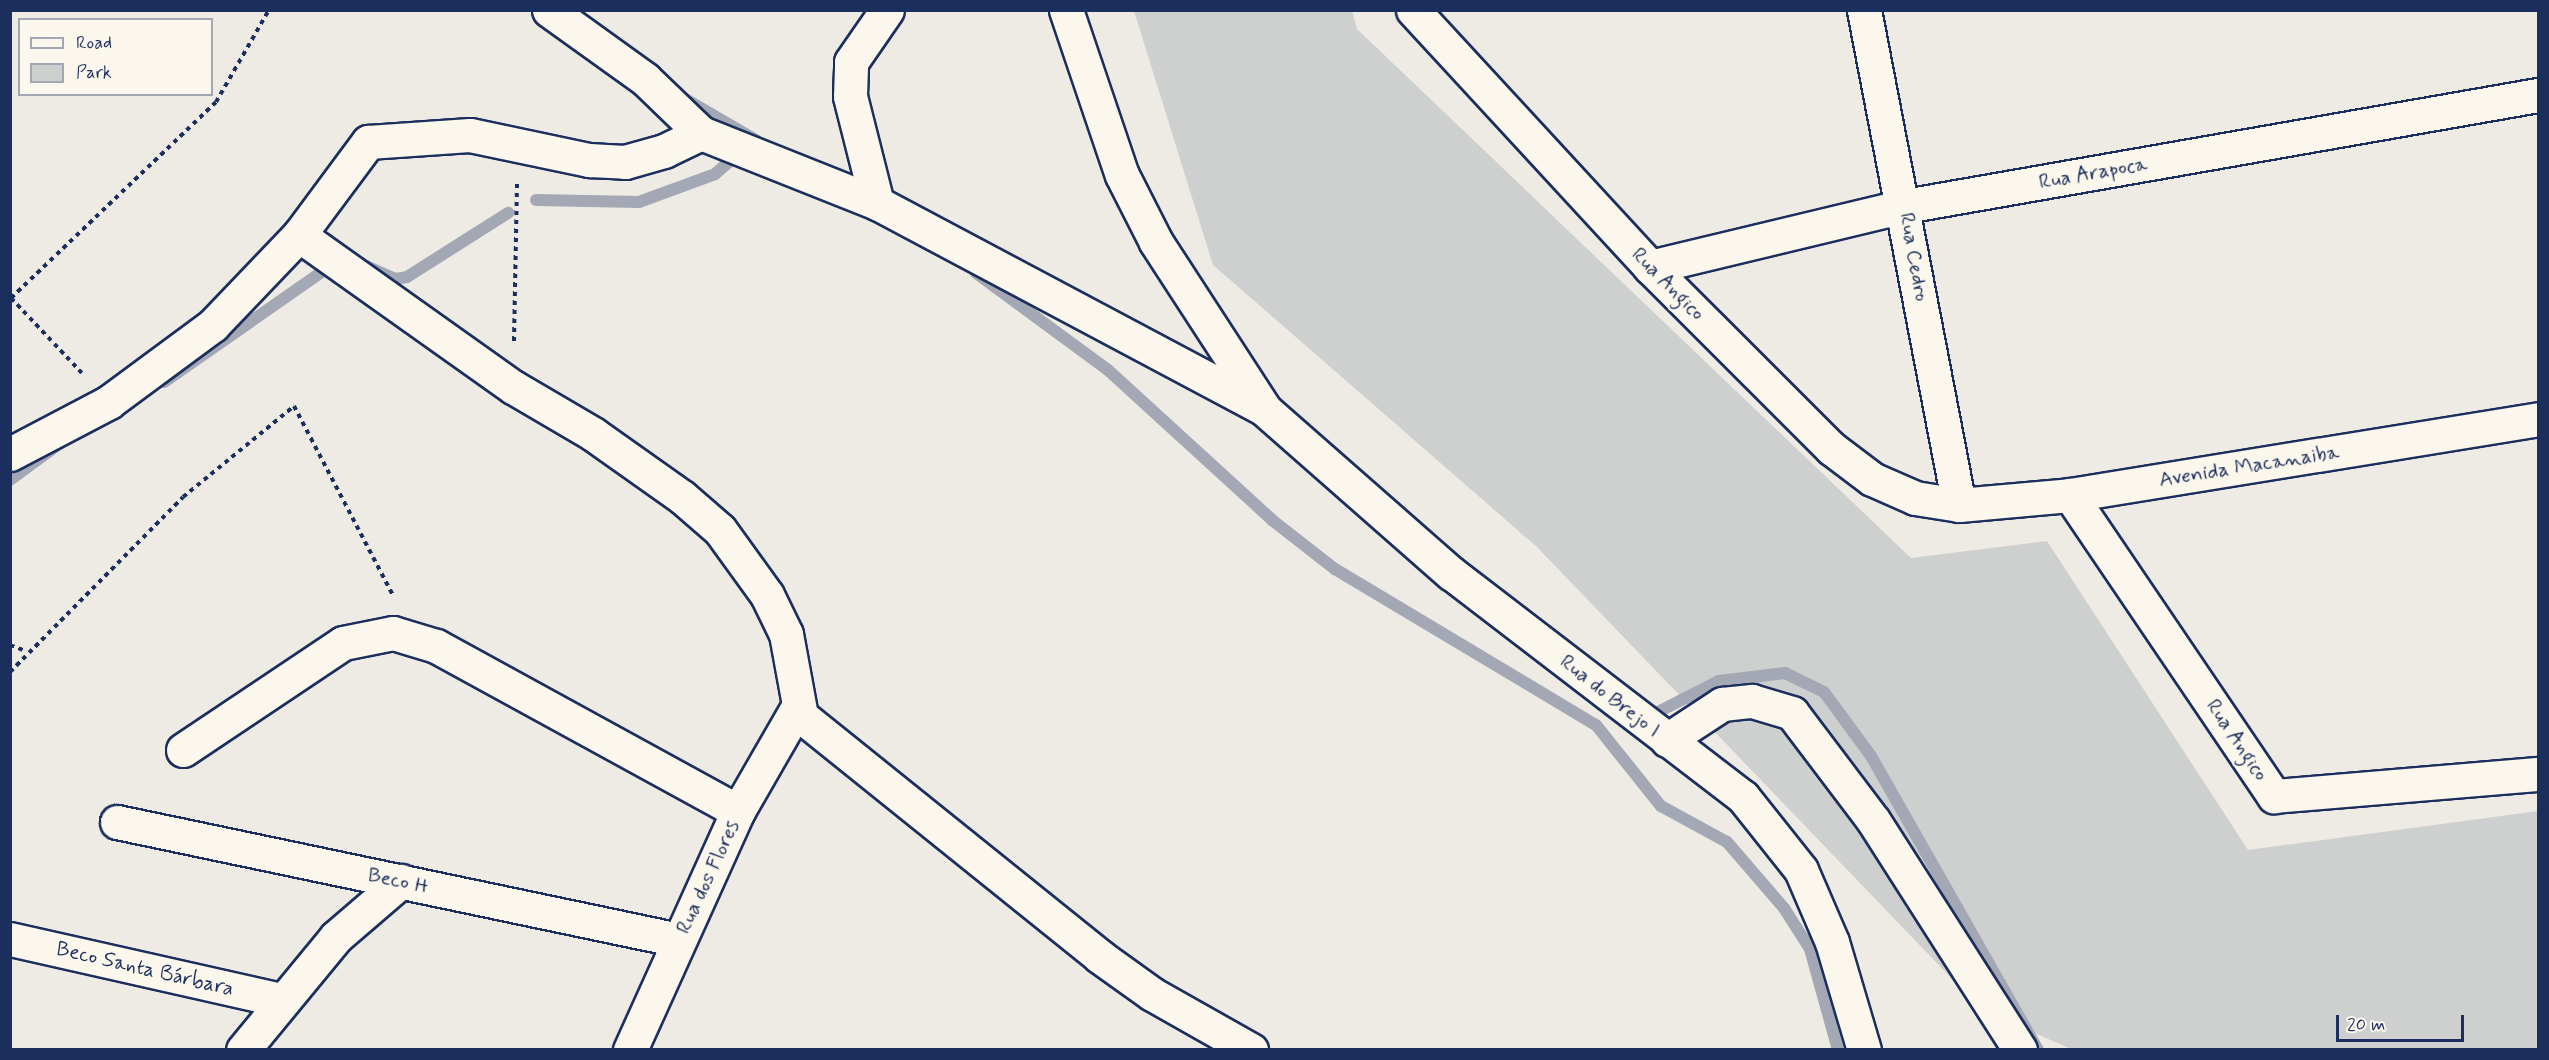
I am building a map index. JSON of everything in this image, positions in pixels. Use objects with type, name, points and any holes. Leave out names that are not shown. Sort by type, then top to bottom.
[{"type":"street","points":[[549,10],[645,79],[701,133],[877,203],[1264,409]]},
{"type":"street","points":[[877,203],[850,96],[851,62],[887,10]]},
{"type":"street","points":[[1066,10],[1122,175],[1156,242],[1264,409]]},
{"type":"street","name":"Rua Angico","points":[[1413,10],[1650,267],[1832,448],[1872,479],[1915,498],[1959,505]]},
{"type":"street","name":"Rua Cedro","points":[[1864,10],[1905,206],[1959,505]]},
{"type":"street","name":"Rua Arapoca","points":[[1650,267],[1905,206],[2538,95]]},
{"type":"street","points":[[10,454],[109,402],[213,325],[299,235],[368,142],[470,135],[518,147],[589,160],[625,162],[664,151],[701,133]]},
{"type":"street","points":[[299,235],[513,387],[593,435],[720,530],[767,595],[786,634],[796,710],[942,834],[1099,956],[1214,1040],[1251,1050]]},
{"type":"street","name":"Rua do Brejo I","points":[[1264,409],[1451,573],[1743,797],[1800,870],[1832,942],[1864,1050]]},
{"type":"street","name":"Avenida Macanaiba","points":[[1959,505],[2070,495],[2538,419]]},
{"type":"street","name":"Rua Angico","points":[[2070,495],[2274,796],[2538,774]]},
{"type":"street","points":[[183,750],[343,643],[393,633],[416,638],[738,811]]},
{"type":"street","points":[[1667,740],[1722,704],[1752,701],[1792,713],[1873,820],[2020,1050]]},
{"type":"street","name":"Rua dos Flores","points":[[630,1050],[738,811],[796,710]]},
{"type":"street","name":"Beco H","points":[[117,822],[679,940]]},
{"type":"street","points":[[243,1050],[280,1000],[336,937],[401,881]]},
{"type":"street","name":"Beco Santa Bárbara","points":[[10,939],[280,1000]]},
{"type":"path","points":[[109,402],[11,297],[216,102],[269,10]]},
{"type":"path","points":[[513,387],[518,147]]},
{"type":"path","points":[[10,672],[26,651],[183,497],[294,406],[416,638]]},
{"type":"path","points":[[10,645],[26,651]]},
{"type":"green space","points":[[1134,11],[1352,11],[1357,29],[1911,558],[2047,541],[2248,850],[2538,811],[2538,1049],[2071,1049],[1982,1010],[1537,547],[1213,265]]},
{"type":"waterway","points":[[680,96],[756,140]]},
{"type":"waterway","points":[[536,200],[639,202],[715,174],[730,161]]},
{"type":"waterway","points":[[366,266],[395,279],[407,277],[508,213]]},
{"type":"waterway","points":[[164,382],[333,264]]},
{"type":"waterway","points":[[976,273],[1108,370],[1272,520],[1335,569],[1596,725],[1661,806],[1727,842],[1784,908],[1810,949],[1838,1050]]},
{"type":"waterway","points":[[10,480],[63,441]]},
{"type":"waterway","points":[[1654,714],[1719,681],[1785,673],[1824,692],[1871,756],[2038,1050]]}]
